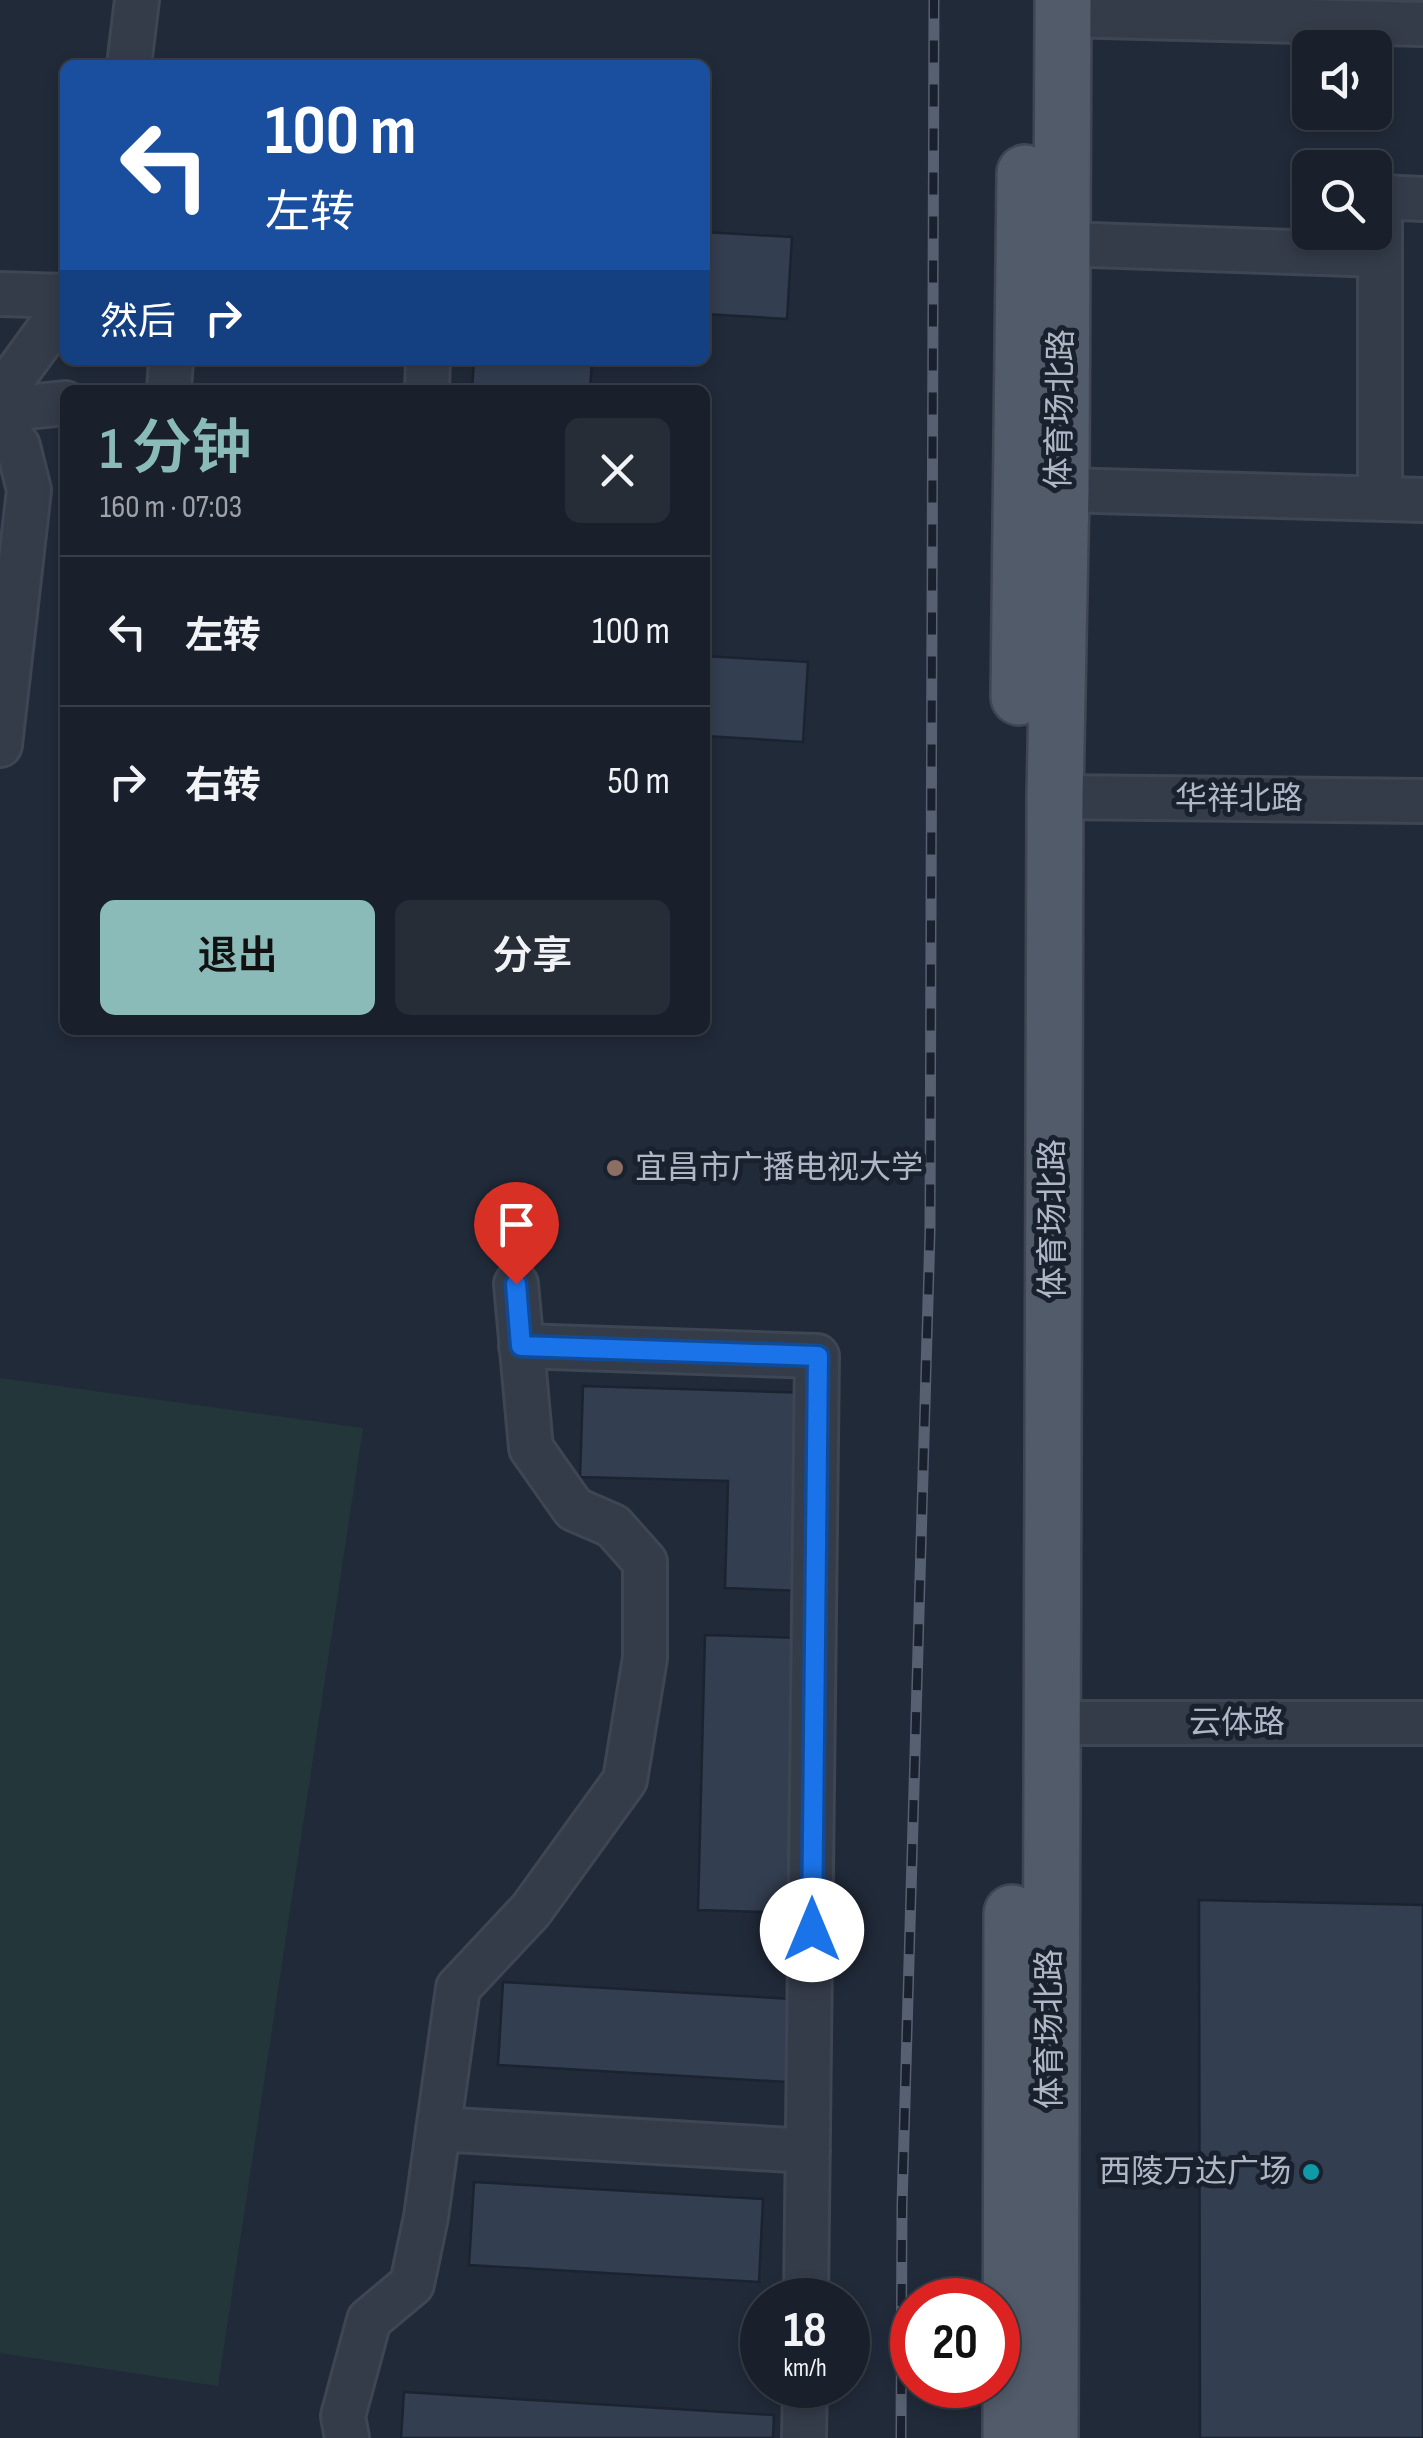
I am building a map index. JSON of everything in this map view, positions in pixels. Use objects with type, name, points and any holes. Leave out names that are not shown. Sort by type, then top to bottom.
[{"type":"main road","name":"体育场北路","points":[[1050,5],[1063,244],[1054,798],[1050,2438]]},
{"type":"main road","name":"体育场北路","points":[[1011,2438],[1050,5]]},
{"type":"street","points":[[130,60],[137,0]]},
{"type":"street","points":[[1050,5],[1423,24]]},
{"type":"street","points":[[1380,499],[1380,197],[1423,199]]},
{"type":"street","points":[[1063,244],[1380,255]]},
{"type":"street","points":[[0,294],[60,296]]},
{"type":"street","points":[[0,396],[60,314]]},
{"type":"street","points":[[0,410],[60,404]]},
{"type":"street","points":[[0,424],[18,446],[29,490],[0,745]]},
{"type":"street","points":[[1061,490],[1423,500]]},
{"type":"street","name":"华祥北路","points":[[1054,798],[1423,800]]},
{"type":"street","points":[[346,2438],[343,2416],[370,2320],[412,2284],[426,2217],[458,1988],[531,1910],[625,1780],[646,1658],[645,1562],[613,1526],[574,1509],[531,1448],[516,1284]]},
{"type":"street","points":[[521,1346],[818,1356],[806,2278]]},
{"type":"street","name":"云体路","points":[[1051,1723],[1423,1723]]},
{"type":"street","points":[[438,2129],[808,2151]]},
{"type":"street","points":[[804,2438],[805,2408]]},
{"type":"green space","points":[[0,1378],[363,1428],[218,2386],[0,2353]]},
{"type":"building","points":[[710,232],[792,237],[787,319],[710,314]]},
{"type":"building","points":[[474,365],[592,365],[590,385],[472,385]]},
{"type":"building","points":[[710,656],[808,662],[803,742],[710,736]]},
{"type":"building","points":[[583,1386],[810,1393],[804,1591],[725,1588],[728,1481],[580,1477]]},
{"type":"building","points":[[705,1635],[804,1638],[797,1913],[698,1910]]},
{"type":"building","name":"西陵万达广场","points":[[1199,1900],[1423,1905],[1423,2438],[1200,2438]]},
{"type":"building","points":[[503,1982],[792,1999],[787,2082],[498,2065]]},
{"type":"building","points":[[474,2182],[763,2199],[759,2278],[740,2281],[469,2265]]},
{"type":"building","points":[[404,2392],[774,2415],[773,2438],[401,2438]]},
{"type":"railway","points":[[901,2438],[902,2206],[930,1231],[934,0]]},
{"type":"place","name":"宜昌市广播电视大学","points":[[615,1168]]},
{"type":"place","name":"西陵万达广场","points":[[1311,2172]]},
{"type":"route","points":[[516,1284],[521,1346],[818,1356],[812,1930]]}]
